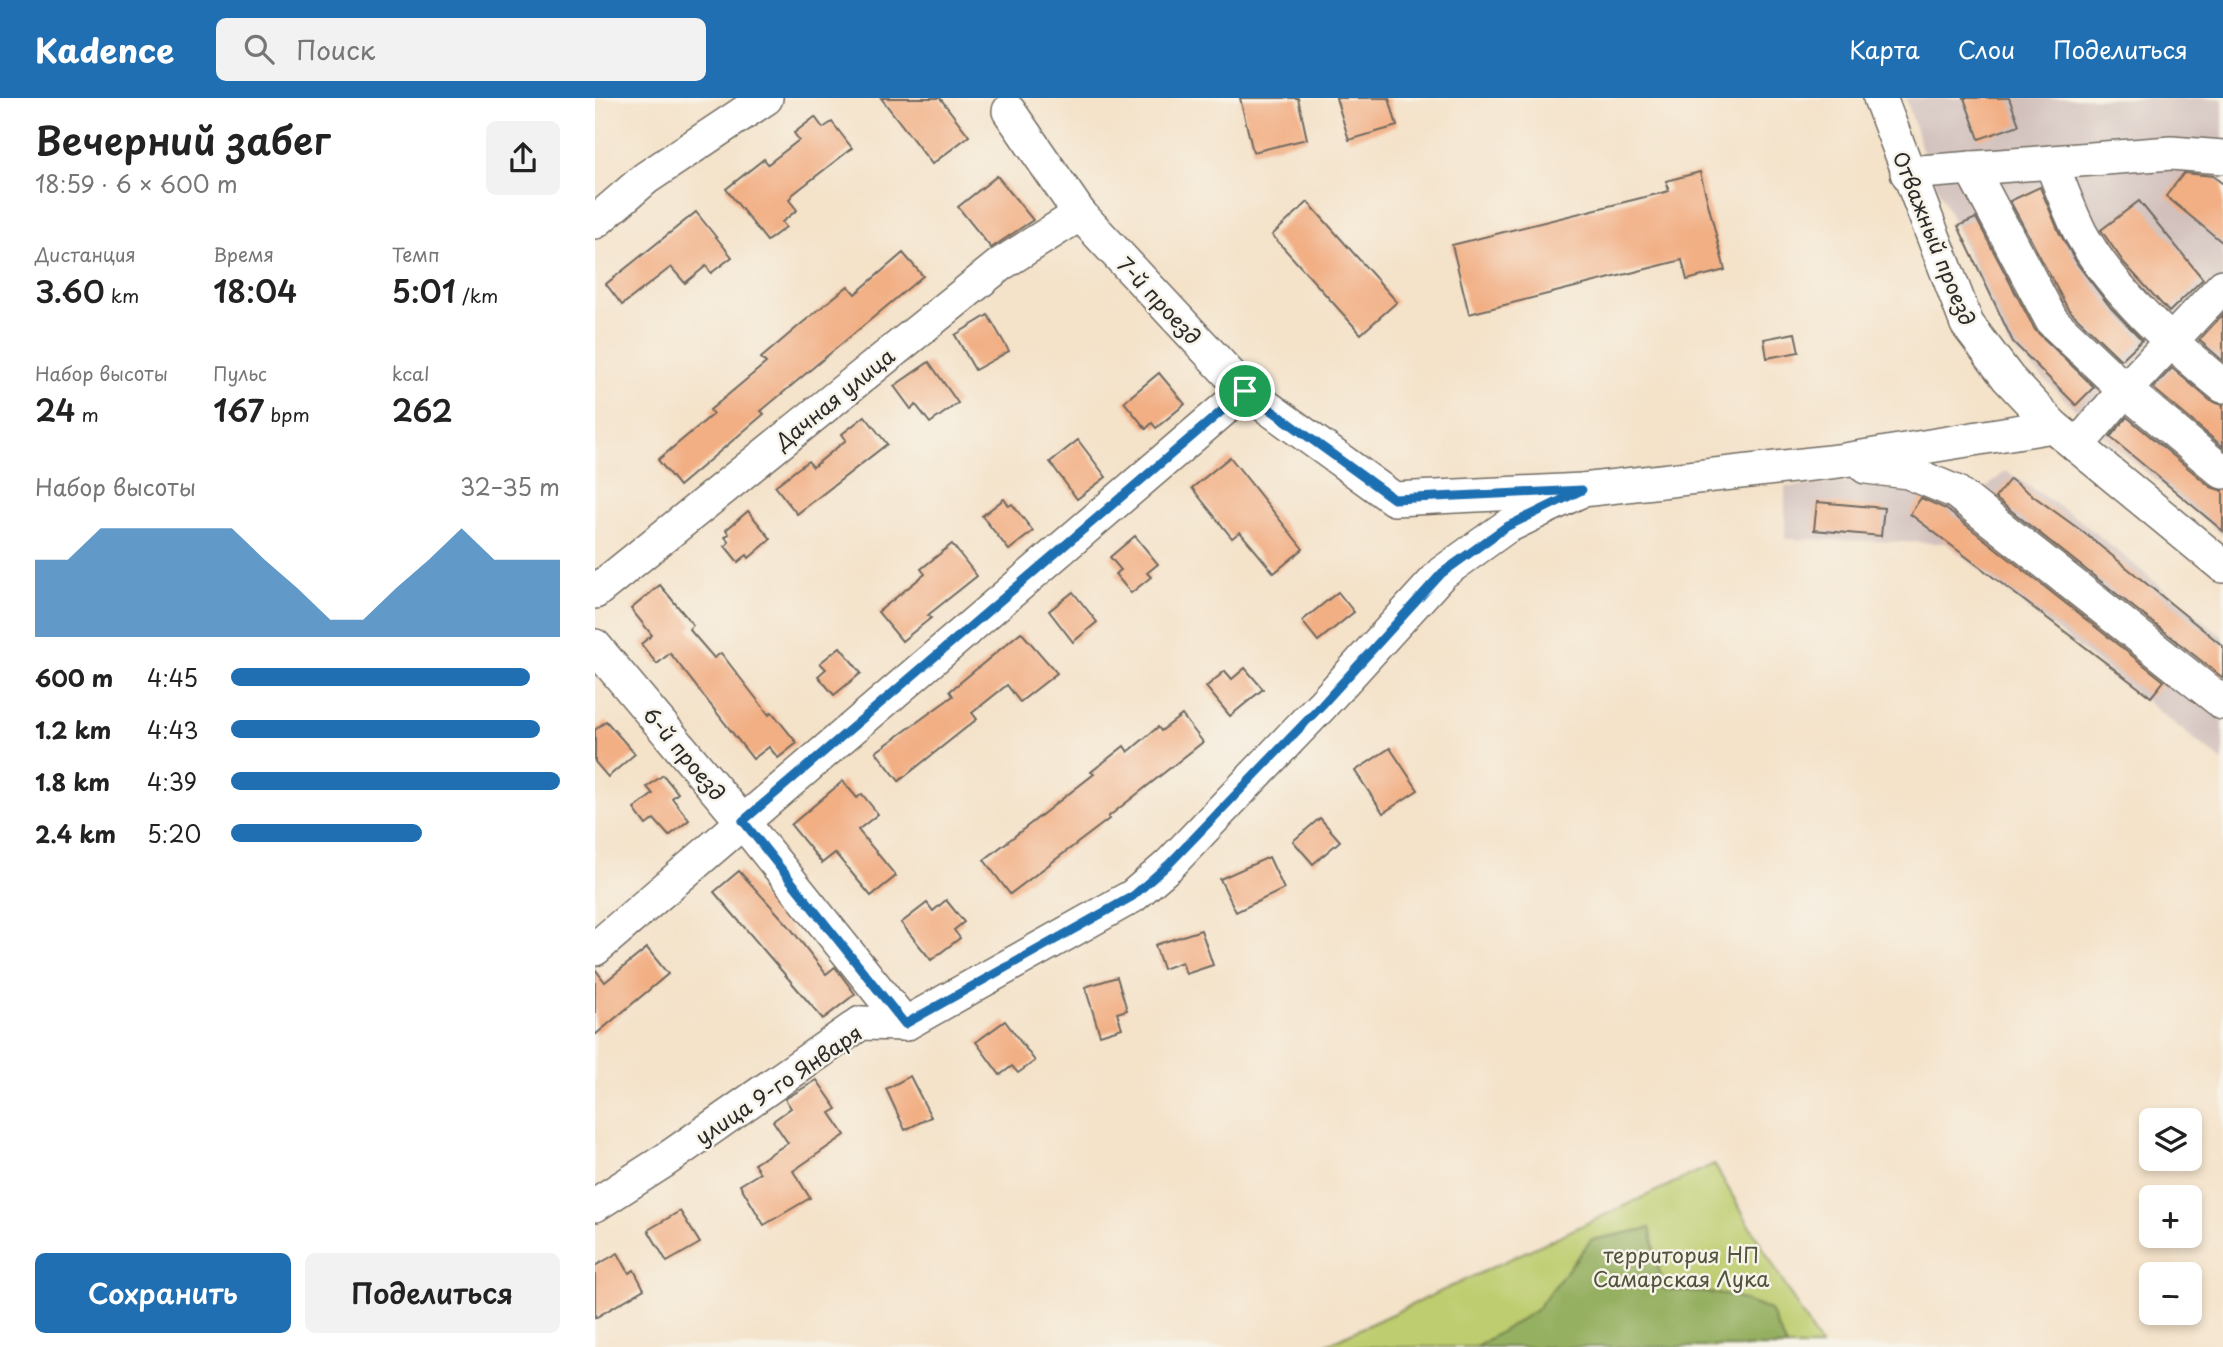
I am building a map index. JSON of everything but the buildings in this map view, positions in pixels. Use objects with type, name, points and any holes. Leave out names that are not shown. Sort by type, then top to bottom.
[{"type":"street","points":[[595,222],[646,178],[767,98]]},
{"type":"street","name":"Отважный проезд","points":[[1880,98],[1967,324],[2008,378],[2065,436],[2223,566]]},
{"type":"street","name":"7-й проезд","points":[[1009,111],[1080,214],[1245,391],[1394,499],[1582,490],[2065,436]]},
{"type":"street","points":[[1907,173],[2171,153],[2223,157]]},
{"type":"street","points":[[2051,162],[2081,233],[2105,268],[2170,343],[2223,386]]},
{"type":"street","points":[[1971,169],[2052,321],[2125,390],[2223,472]]},
{"type":"street","name":"Дачная улица","points":[[595,592],[1001,264],[1080,214]]},
{"type":"street","points":[[2065,436],[2125,390],[2223,286]]},
{"type":"street","points":[[595,949],[1245,391]]},
{"type":"street","points":[[1838,461],[1877,470],[1908,471],[1956,492],[2223,704]]},
{"type":"street","points":[[905,1024],[1133,896],[1169,864],[1322,705],[1442,573],[1506,527],[1582,490]]},
{"type":"street","name":"6-й проезд","points":[[595,646],[743,821],[905,1024]]},
{"type":"street","name":"улица 9-го Января","points":[[595,1205],[664,1161],[861,1023],[905,1024]]},
{"type":"shaded area","points":[[1906,98],[2223,98],[2223,535],[2103,436],[2009,345],[1925,159]]},
{"type":"shaded area","points":[[2006,471],[2078,519],[2223,637],[2223,762],[1946,543],[1785,539],[1785,487],[1928,477],[1972,500]]},
{"type":"green space","name":"территория НП Самарская Лука","points":[[1714,1164],[1821,1347],[1321,1347]]},
{"type":"green space","points":[[1650,1228],[1663,1289],[1729,1295],[1770,1310],[1787,1347],[1476,1347],[1536,1310],[1591,1240]]},
{"type":"route","points":[[1245,391],[1394,499],[1582,490],[1506,527],[1442,573],[1322,705],[1169,864],[1133,896],[905,1024],[743,821],[1245,391]]}]
